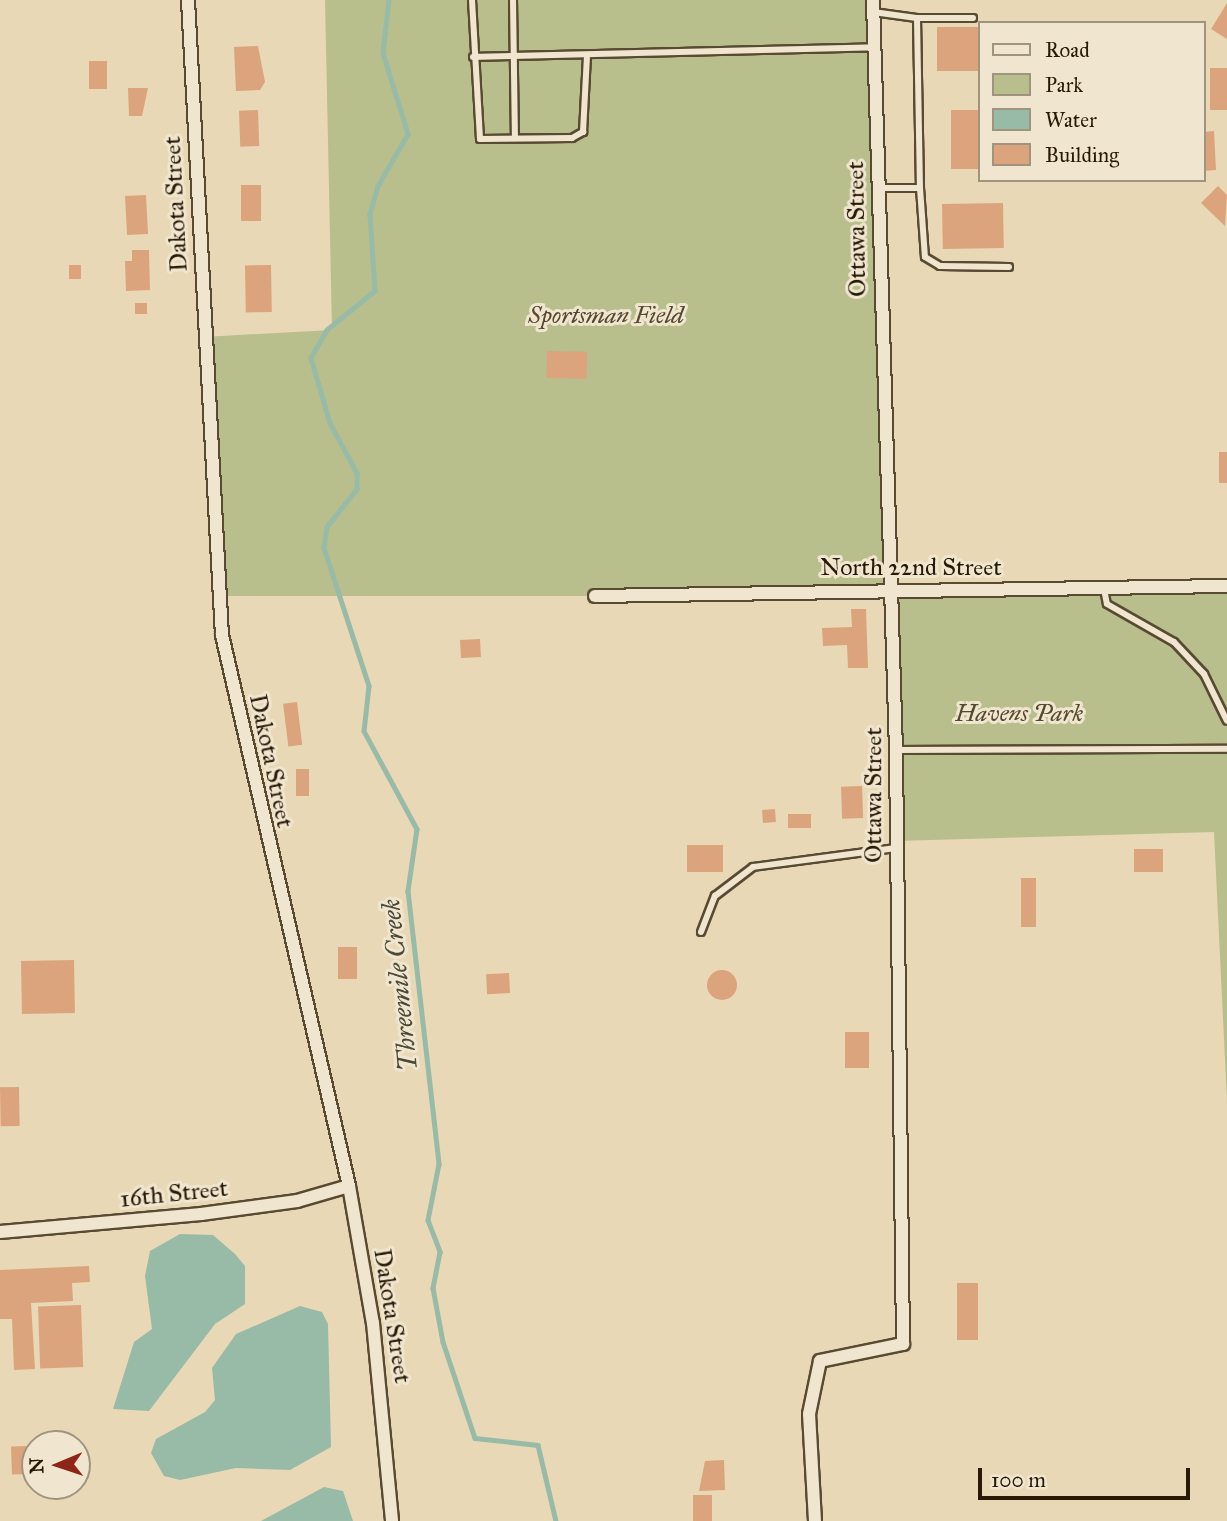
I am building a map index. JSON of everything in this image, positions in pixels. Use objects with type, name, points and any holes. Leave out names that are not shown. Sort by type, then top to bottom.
[{"type":"street","name":"Dakota Street","points":[[188,0],[222,635],[349,1186],[373,1323],[392,1521]]},
{"type":"street","name":"Ottawa Street","points":[[816,1521],[809,1413],[820,1361],[903,1345],[895,848],[896,750],[888,587],[873,6]]},
{"type":"street","name":"North 22nd Street","points":[[595,596],[888,587],[1104,589],[1227,586]]},
{"type":"street","name":"16th Street","points":[[0,1232],[215,1212],[349,1186]]},
{"type":"lane","points":[[472,0],[475,134],[514,138],[583,132],[587,55]]},
{"type":"lane","points":[[513,0],[514,138]]},
{"type":"lane","points":[[873,6],[917,18],[973,18]]},
{"type":"lane","points":[[917,18],[920,188],[925,257],[940,266],[1009,267]]},
{"type":"lane","points":[[473,57],[874,47]]},
{"type":"lane","points":[[877,188],[920,188]]},
{"type":"lane","points":[[1104,589],[1107,604],[1148,624],[1189,658],[1227,721]]},
{"type":"lane","points":[[896,750],[1227,749]]},
{"type":"lane","points":[[701,932],[715,896],[753,867],[781,859],[870,856],[895,848]]},
{"type":"green space","name":"Sportsman Field","points":[[325,0],[873,0],[888,586],[1227,587],[1227,1101],[1214,832],[895,841],[888,587],[595,596],[218,596],[203,337],[332,330]]},
{"type":"water","points":[[180,1234],[213,1235],[235,1254],[245,1266],[245,1304],[215,1324],[149,1411],[113,1409],[134,1342],[152,1329],[145,1276],[150,1251]]},
{"type":"water","points":[[300,1306],[322,1312],[328,1324],[331,1447],[290,1470],[236,1468],[180,1480],[164,1476],[151,1453],[156,1439],[205,1412],[215,1400],[212,1368],[236,1334]]},
{"type":"water","points":[[324,1487],[343,1491],[353,1521],[261,1521]]},
{"type":"building","points":[[1227,3],[1227,39],[1211,29]]},
{"type":"building","points":[[937,27],[978,27],[978,71],[937,71]]},
{"type":"building","points":[[258,46],[265,82],[260,90],[236,91],[234,47]]},
{"type":"building","points":[[89,61],[107,61],[107,89],[89,89]]},
{"type":"building","points":[[1210,68],[1227,68],[1227,110],[1210,110]]},
{"type":"building","points":[[128,88],[148,88],[142,116],[129,116]]},
{"type":"building","points":[[258,110],[259,146],[240,147],[239,111]]},
{"type":"building","points":[[951,110],[978,110],[978,169],[951,169]]},
{"type":"building","points":[[1214,131],[1216,170],[1206,171],[1206,132]]},
{"type":"building","points":[[241,185],[261,185],[261,221],[241,221]]},
{"type":"building","points":[[1218,186],[1227,195],[1225,226],[1201,203]]},
{"type":"building","points":[[146,195],[148,234],[127,235],[125,196]]},
{"type":"building","points":[[1003,203],[1004,248],[943,249],[942,204]]},
{"type":"building","points":[[132,250],[149,250],[150,290],[126,291],[125,261],[132,261]]},
{"type":"building","points":[[69,265],[81,265],[81,279],[69,279]]},
{"type":"building","points":[[245,265],[271,265],[272,312],[246,312]]},
{"type":"building","points":[[135,303],[147,303],[147,314],[135,314]]},
{"type":"building","points":[[547,351],[587,352],[587,379],[547,378]]},
{"type":"building","points":[[1219,452],[1227,452],[1227,483],[1219,483]]},
{"type":"building","points":[[851,609],[866,609],[868,668],[848,668],[847,645],[823,646],[822,628],[852,627]]},
{"type":"building","points":[[480,639],[481,657],[461,658],[460,640]]},
{"type":"building","points":[[297,702],[302,745],[288,746],[283,704]]},
{"type":"building","points":[[296,769],[309,769],[309,796],[296,796]]},
{"type":"building","points":[[862,786],[863,818],[842,819],[841,787]]},
{"type":"building","points":[[775,809],[776,822],[763,823],[762,810]]},
{"type":"building","points":[[788,814],[811,814],[811,828],[788,828]]},
{"type":"building","points":[[687,845],[723,845],[723,872],[687,872]]},
{"type":"building","points":[[1134,849],[1163,849],[1163,872],[1134,872]]},
{"type":"building","points":[[1021,878],[1036,878],[1036,927],[1021,927]]},
{"type":"building","points":[[338,947],[357,947],[357,979],[338,979]]},
{"type":"building","points":[[74,960],[75,1013],[22,1014],[21,961]]},
{"type":"building","points":[[722,970],[733,974],[737,985],[733,996],[722,1000],[711,996],[707,985],[711,974]]},
{"type":"building","points":[[509,973],[510,993],[487,994],[486,974]]},
{"type":"building","points":[[845,1032],[869,1032],[869,1068],[845,1068]]},
{"type":"building","points":[[0,1087],[19,1087],[20,1126],[1,1126]]},
{"type":"building","points":[[89,1266],[90,1282],[72,1283],[73,1301],[31,1303],[35,1369],[14,1370],[12,1319],[0,1319],[0,1270]]},
{"type":"building","points":[[957,1283],[978,1283],[978,1340],[957,1340]]},
{"type":"building","points":[[81,1305],[83,1367],[40,1368],[38,1307]]},
{"type":"building","points":[[21,1446],[21,1474],[12,1475],[11,1447]]},
{"type":"building","points":[[724,1460],[725,1490],[699,1491],[705,1461]]},
{"type":"building","points":[[693,1495],[712,1495],[712,1521],[693,1521]]},
{"type":"waterway","name":"Threemile Creek","points":[[389,0],[383,53],[408,134],[378,186],[370,214],[375,291],[327,330],[311,358],[330,423],[357,473],[357,489],[327,527],[324,548],[369,686],[364,731],[417,829],[408,891],[439,1164],[428,1220],[440,1252],[433,1288],[443,1342],[475,1438],[538,1445],[556,1521]]},
{"type":"park label","name":"Havens Park","points":[[1019,714]]}]
